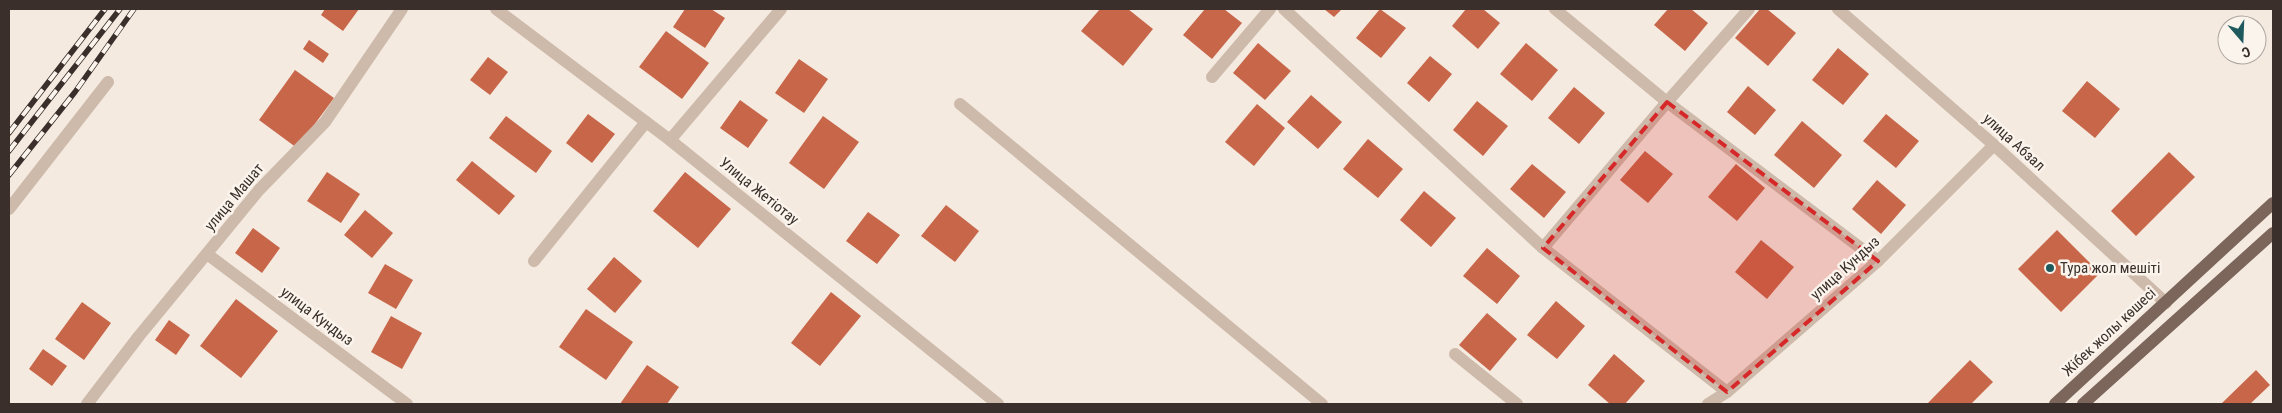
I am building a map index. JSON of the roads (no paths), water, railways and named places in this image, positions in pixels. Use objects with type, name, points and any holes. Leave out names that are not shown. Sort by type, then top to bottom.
[{"type":"main road","name":"Жібек жолы көшесі","points":[[2055,404],[2273,203]]},
{"type":"main road","points":[[2083,404],[2273,233]]},
{"type":"street","name":"улица Машат","points":[[88,404],[139,336],[259,190],[325,122],[402,9]]},
{"type":"street","name":"Улица Жетіотау","points":[[496,9],[670,140],[998,404]]},
{"type":"street","points":[[670,140],[781,9]]},
{"type":"street","points":[[1212,77],[1270,9]]},
{"type":"street","points":[[1284,9],[1543,248],[1727,392]]},
{"type":"street","points":[[1555,9],[1666,102],[1878,261]]},
{"type":"street","points":[[1543,248],[1666,102],[1749,9]]},
{"type":"street","name":"улица Абзал","points":[[1838,9],[1994,145],[2166,303]]},
{"type":"street","points":[[9,209],[108,82]]},
{"type":"street","points":[[960,104],[1322,404]]},
{"type":"street","points":[[534,261],[646,122]]},
{"type":"street","name":"улица Кундыз","points":[[1708,404],[1727,392],[1878,261],[1994,145]]},
{"type":"street","name":"улица Кундыз","points":[[207,254],[407,404]]},
{"type":"street","points":[[1455,354],[1517,404]]},
{"type":"railway","points":[[9,133],[105,9]]},
{"type":"railway","points":[[9,151],[120,9]]},
{"type":"railway","points":[[9,175],[75,92],[134,9]]},
{"type":"place","name":"Тура жол мешіті","points":[[2050,268]]}]
